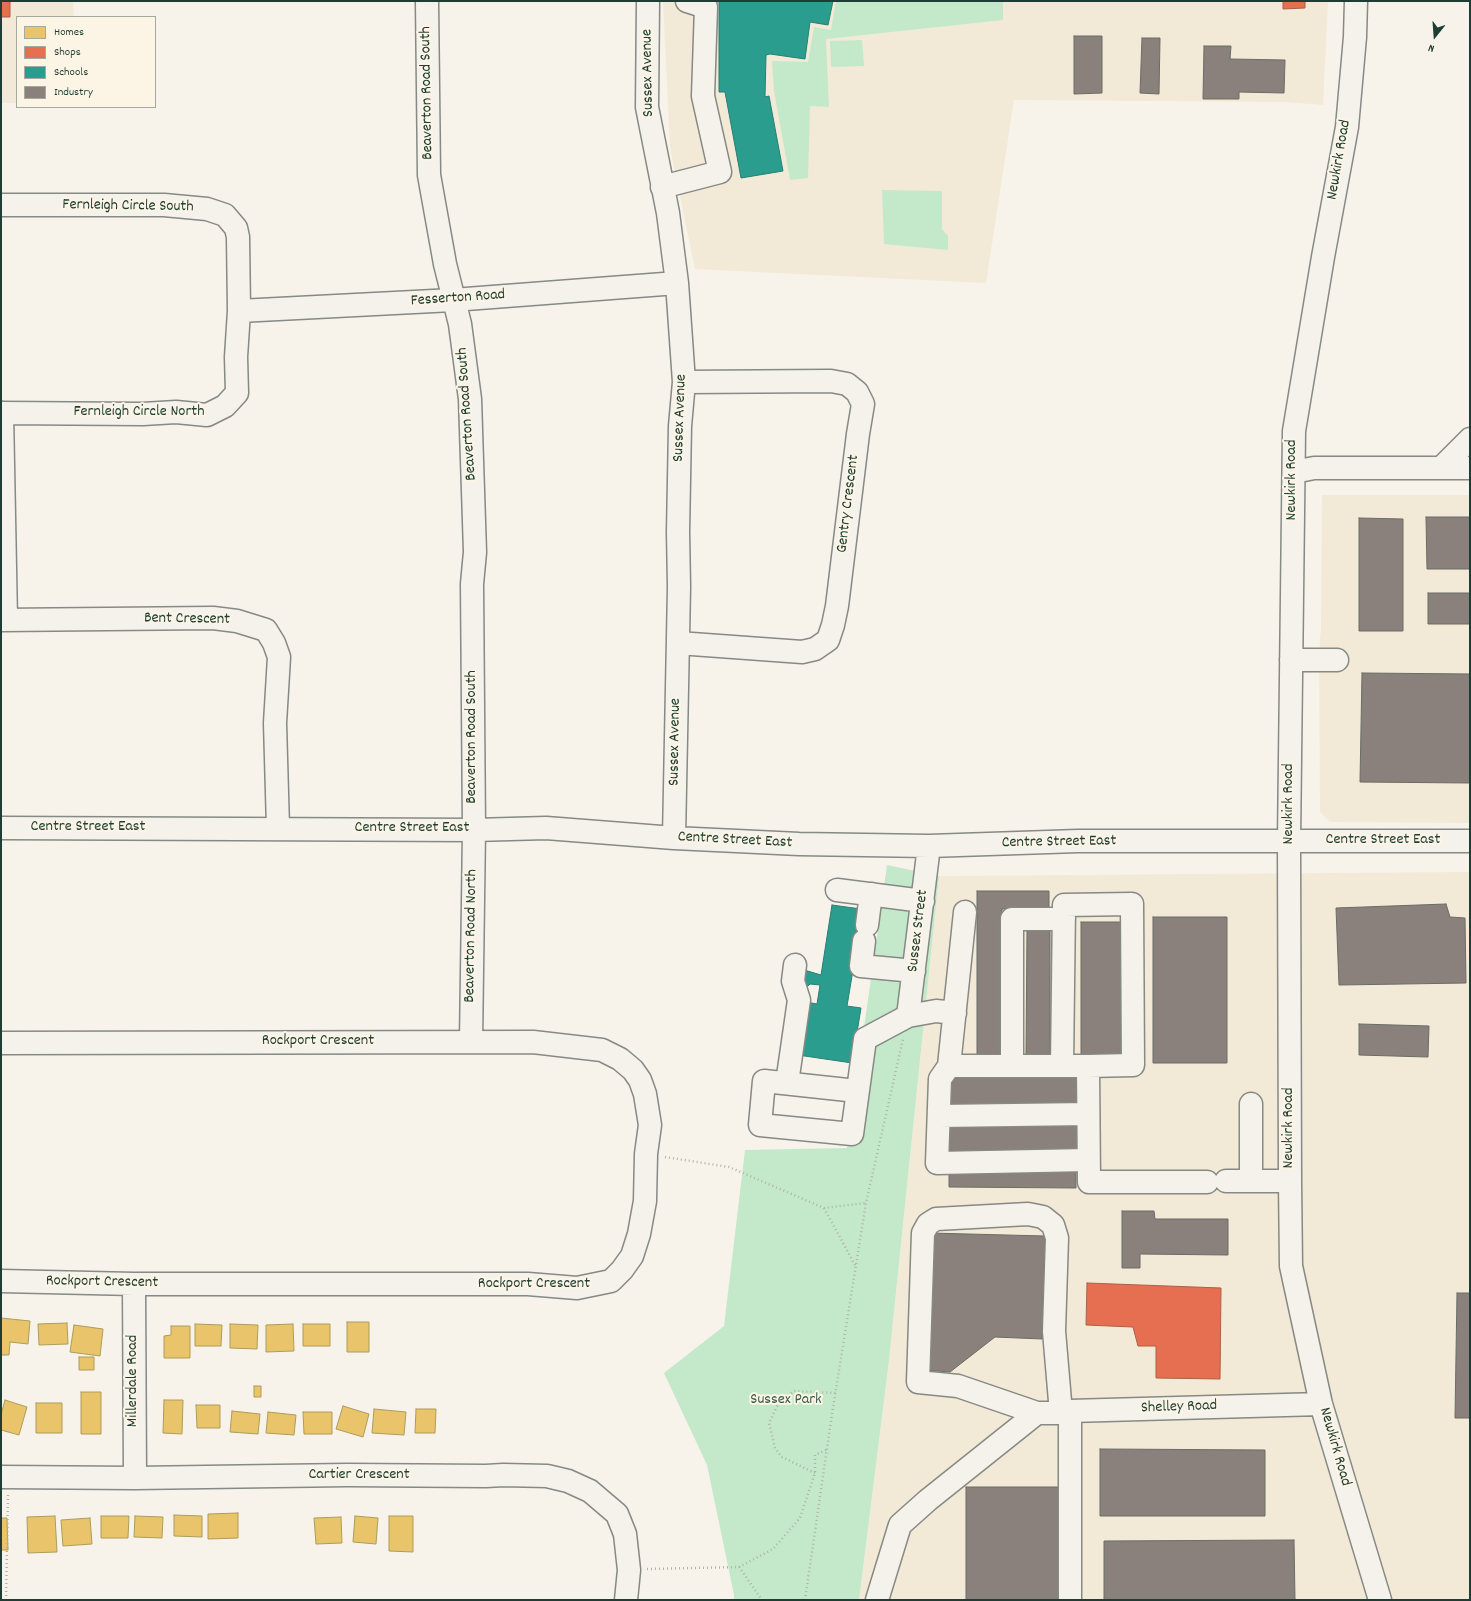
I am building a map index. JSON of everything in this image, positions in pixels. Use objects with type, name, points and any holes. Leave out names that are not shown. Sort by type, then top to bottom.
[{"type":"street","name":"Beaverton Road South","points":[[427,1],[429,175],[445,264],[460,324],[470,399],[475,552],[472,584],[474,830]]},
{"type":"street","name":"Sussex Avenue","points":[[648,1],[647,107],[662,186],[677,283],[684,382],[680,426],[678,532],[679,587],[674,838]]},
{"type":"street","points":[[662,186],[720,172],[703,96],[706,7],[687,1]]},
{"type":"street","name":"Newkirk Road","points":[[1356,1],[1355,37],[1347,127],[1323,257],[1294,431],[1289,841],[1291,1266],[1321,1404],[1380,1600]]},
{"type":"street","name":"Fernleigh Circle South","points":[[1,205],[164,205],[207,209],[225,215],[236,228],[238,237],[238,311]]},
{"type":"street","name":"Fesserton Road","points":[[238,311],[453,300],[677,283]]},
{"type":"street","name":"Fernleigh Circle North","points":[[2,412],[143,414],[176,412],[207,415],[225,406],[237,393],[236,358],[238,311]]},
{"type":"street","name":"Gentry Crescent","points":[[678,643],[802,652],[815,649],[828,640],[837,606],[863,404],[857,392],[848,384],[831,381],[684,382]]},
{"type":"street","points":[[2,412],[4,620]]},
{"type":"street","points":[[1441,468],[1470,439]]},
{"type":"street","points":[[1294,472],[1314,468],[1470,468]]},
{"type":"street","name":"Bent Crescent","points":[[4,620],[213,618],[237,621],[266,630],[274,643],[279,657],[275,723],[278,828]]},
{"type":"street","points":[[1291,660],[1337,660]]},
{"type":"street","name":"Centre Street East","points":[[1,828],[474,830],[546,828],[674,838],[799,844],[929,846],[1078,841],[1470,841]]},
{"type":"street","name":"Beaverton Road North","points":[[471,1042],[474,830]]},
{"type":"street","name":"Sussex Street","points":[[908,1016],[929,846]]},
{"type":"street","points":[[837,890],[923,901]]},
{"type":"street","points":[[871,894],[861,966],[914,972]]},
{"type":"street","points":[[950,1066],[1012,1066],[1062,1066],[1088,1066],[1132,1065],[1132,904],[1064,905],[1062,1066]]},
{"type":"street","points":[[966,912],[950,1066],[940,1079],[937,1163],[1088,1160]]},
{"type":"street","points":[[1012,1066],[1012,919],[1064,919]]},
{"type":"street","points":[[787,1083],[799,1000],[793,981],[795,965]]},
{"type":"street","points":[[857,1091],[764,1081],[760,1125],[852,1134],[865,1039],[908,1016],[936,1011],[955,1013]]},
{"type":"street","name":"Rockport Crescent","points":[[1,1043],[533,1042],[602,1050],[620,1058],[633,1070],[640,1080],[645,1094],[650,1125],[646,1154],[645,1201],[639,1234],[632,1256],[611,1282],[577,1288],[528,1284],[134,1284],[1,1281]]},
{"type":"street","points":[[1088,1066],[1088,1182],[1290,1181]]},
{"type":"street","points":[[1251,1104],[1252,1181]]},
{"type":"street","points":[[939,1116],[1088,1114]]},
{"type":"street","points":[[1037,1413],[958,1386],[918,1382],[923,1234],[928,1224],[936,1219],[1028,1214],[1043,1217],[1053,1225],[1056,1238],[1054,1331],[1065,1412],[1070,1600]]},
{"type":"street","name":"Millerdale Road","points":[[134,1284],[135,1478]]},
{"type":"street","name":"Shelley Road","points":[[1037,1413],[1321,1404]]},
{"type":"street","points":[[877,1600],[900,1525],[928,1500],[1037,1413]]},
{"type":"street","name":"Cartier Crescent","points":[[5,1477],[135,1478],[347,1475],[478,1476],[504,1474],[548,1476],[568,1481],[590,1491],[617,1514],[625,1534],[629,1570],[626,1600]]},
{"type":"path","points":[[805,1600],[866,1203],[908,1016]]},
{"type":"path","points":[[646,1154],[729,1167],[824,1208],[866,1203]]},
{"type":"path","points":[[824,1208],[856,1267]]},
{"type":"path","points":[[816,1473],[782,1458],[775,1448],[769,1423],[779,1402],[794,1391],[836,1393]]},
{"type":"path","points":[[629,1570],[739,1567],[773,1549],[800,1518],[816,1473],[815,1455],[827,1450]]},
{"type":"path","points":[[5,1477],[6,1600]]},
{"type":"path","points":[[739,1567],[762,1600]]},
{"type":"shaded area","points":[[1,1],[73,1],[74,16],[16,16],[16,103],[1,103]]},
{"type":"shaded area","points":[[663,1],[1328,1],[1323,105],[1286,102],[1014,100],[986,283],[695,269],[670,147]]},
{"type":"shaded area","points":[[1322,495],[1470,495],[1470,823],[1330,822],[1320,812],[1319,654],[1321,628]]},
{"type":"shaded area","points":[[1470,872],[1470,1600],[859,1600],[889,1360],[939,876]]},
{"type":"green space","points":[[836,1],[1003,1],[1003,20],[826,39],[829,107],[810,106],[808,178],[790,180],[774,91],[772,61],[808,62],[814,27],[831,30]]},
{"type":"green space","points":[[862,40],[864,66],[831,67],[830,41]]},
{"type":"green space","points":[[882,190],[942,191],[942,229],[948,236],[948,250],[884,244]]},
{"type":"green space","name":"Sussex Park","points":[[887,865],[939,876],[889,1360],[859,1600],[734,1600],[707,1465],[664,1373],[724,1326],[745,1150],[847,1148]]},
{"type":"building: Homes","points":[[1,1318],[30,1321],[28,1344],[10,1342],[9,1355],[1,1355]]},
{"type":"building: Homes","points":[[347,1322],[369,1322],[369,1352],[347,1352]]},
{"type":"building: Homes","points":[[67,1323],[68,1344],[39,1345],[38,1324]]},
{"type":"building: Homes","points":[[195,1324],[222,1325],[221,1346],[195,1346]]},
{"type":"building: Homes","points":[[230,1324],[258,1325],[257,1349],[230,1348]]},
{"type":"building: Homes","points":[[293,1324],[294,1351],[266,1352],[266,1325]]},
{"type":"building: Homes","points":[[303,1324],[330,1324],[330,1346],[303,1346]]},
{"type":"building: Homes","points":[[74,1325],[103,1329],[100,1356],[70,1352]]},
{"type":"building: Homes","points":[[171,1326],[190,1326],[190,1358],[164,1358],[164,1336],[171,1335]]},
{"type":"building: Homes","points":[[79,1357],[94,1357],[94,1370],[79,1370]]},
{"type":"building: Homes","points":[[254,1386],[261,1386],[261,1397],[254,1397]]},
{"type":"building: Homes","points":[[81,1392],[101,1392],[101,1434],[81,1434]]},
{"type":"building: Homes","points":[[5,1400],[27,1407],[19,1435],[1,1430],[1,1415]]},
{"type":"building: Homes","points":[[164,1400],[183,1400],[182,1434],[163,1433]]},
{"type":"building: Homes","points":[[36,1403],[62,1403],[62,1433],[36,1433]]},
{"type":"building: Homes","points":[[196,1405],[220,1405],[220,1428],[197,1428]]},
{"type":"building: Homes","points":[[343,1406],[369,1414],[363,1437],[336,1429]]},
{"type":"building: Homes","points":[[374,1409],[406,1412],[404,1435],[372,1433]]},
{"type":"building: Homes","points":[[416,1409],[436,1409],[435,1433],[415,1433]]},
{"type":"building: Homes","points":[[232,1411],[260,1414],[258,1434],[230,1432]]},
{"type":"building: Homes","points":[[268,1412],[296,1415],[294,1435],[266,1433]]},
{"type":"building: Homes","points":[[303,1412],[332,1412],[332,1434],[304,1434]]},
{"type":"building: Homes","points":[[238,1513],[238,1538],[208,1539],[208,1514]]},
{"type":"building: Homes","points":[[174,1515],[202,1516],[202,1537],[174,1536]]},
{"type":"building: Homes","points":[[55,1516],[57,1552],[28,1553],[27,1517]]},
{"type":"building: Homes","points":[[101,1516],[129,1516],[128,1538],[101,1538]]},
{"type":"building: Homes","points":[[135,1516],[163,1517],[162,1538],[134,1537]]},
{"type":"building: Homes","points":[[355,1516],[378,1518],[376,1544],[353,1542]]},
{"type":"building: Homes","points":[[389,1516],[413,1516],[413,1552],[389,1551]]},
{"type":"building: Homes","points":[[341,1517],[342,1543],[316,1544],[314,1518]]},
{"type":"building: Homes","points":[[1,1518],[7,1518],[8,1550],[1,1550]]},
{"type":"building: Homes","points":[[90,1518],[92,1544],[63,1546],[61,1520]]},
{"type":"building: Shops","points":[[1,1],[10,1],[10,17],[1,17]]},
{"type":"building: Shops","points":[[1283,1],[1305,1],[1305,8],[1283,9]]},
{"type":"building: Shops","points":[[1087,1283],[1221,1288],[1220,1379],[1156,1378],[1156,1346],[1138,1346],[1133,1327],[1086,1325]]},
{"type":"building: Schools","points":[[719,1],[833,1],[828,25],[810,22],[805,59],[770,54],[766,55],[765,97],[769,96],[783,171],[741,178],[725,92],[719,92]]},
{"type":"building: Schools","points":[[832,905],[861,909],[876,926],[873,942],[858,940],[847,1006],[861,1008],[852,1063],[798,1055],[806,1002],[817,1004],[820,985],[810,984],[807,987],[798,985],[801,969],[821,975]]},
{"type":"building: Industry","points":[[1074,36],[1102,36],[1102,93],[1074,94]]},
{"type":"building: Industry","points":[[1142,38],[1160,38],[1159,94],[1140,93]]},
{"type":"building: Industry","points":[[1204,46],[1231,46],[1230,59],[1285,60],[1284,93],[1239,92],[1239,99],[1203,99]]},
{"type":"building: Industry","points":[[1426,517],[1470,517],[1470,569],[1427,569]]},
{"type":"building: Industry","points":[[1359,518],[1403,519],[1403,631],[1359,631]]},
{"type":"building: Industry","points":[[1428,593],[1470,593],[1470,624],[1428,624]]},
{"type":"building: Industry","points":[[1362,673],[1470,674],[1470,783],[1360,782]]},
{"type":"building: Industry","points":[[977,891],[1049,891],[1049,909],[1002,909],[1003,1055],[977,1055]]},
{"type":"building: Industry","points":[[1446,904],[1450,917],[1465,918],[1466,983],[1339,985],[1336,908]]},
{"type":"building: Industry","points":[[1153,917],[1227,917],[1227,1063],[1153,1063]]},
{"type":"building: Industry","points":[[1081,922],[1122,922],[1122,1057],[1081,1057]]},
{"type":"building: Industry","points":[[1027,930],[1050,930],[1050,1056],[1026,1056]]},
{"type":"building: Industry","points":[[1359,1024],[1429,1026],[1428,1057],[1359,1055]]},
{"type":"building: Industry","points":[[1082,1076],[1082,1104],[949,1105],[949,1078]]},
{"type":"building: Industry","points":[[1080,1121],[1080,1149],[947,1151],[947,1123]]},
{"type":"building: Industry","points":[[949,1169],[1076,1170],[1076,1188],[949,1187]]},
{"type":"building: Industry","points":[[1122,1211],[1154,1211],[1155,1219],[1228,1219],[1228,1255],[1140,1254],[1140,1268],[1122,1268]]},
{"type":"building: Industry","points":[[929,1233],[1045,1236],[1042,1339],[995,1337],[950,1372],[924,1370]]},
{"type":"building: Industry","points":[[1457,1293],[1470,1293],[1470,1418],[1455,1418]]},
{"type":"building: Industry","points":[[1100,1449],[1265,1450],[1265,1516],[1100,1516]]},
{"type":"building: Industry","points":[[966,1487],[1059,1487],[1060,1600],[966,1600]]},
{"type":"building: Industry","points":[[1294,1540],[1295,1600],[1104,1600],[1104,1541]]}]
